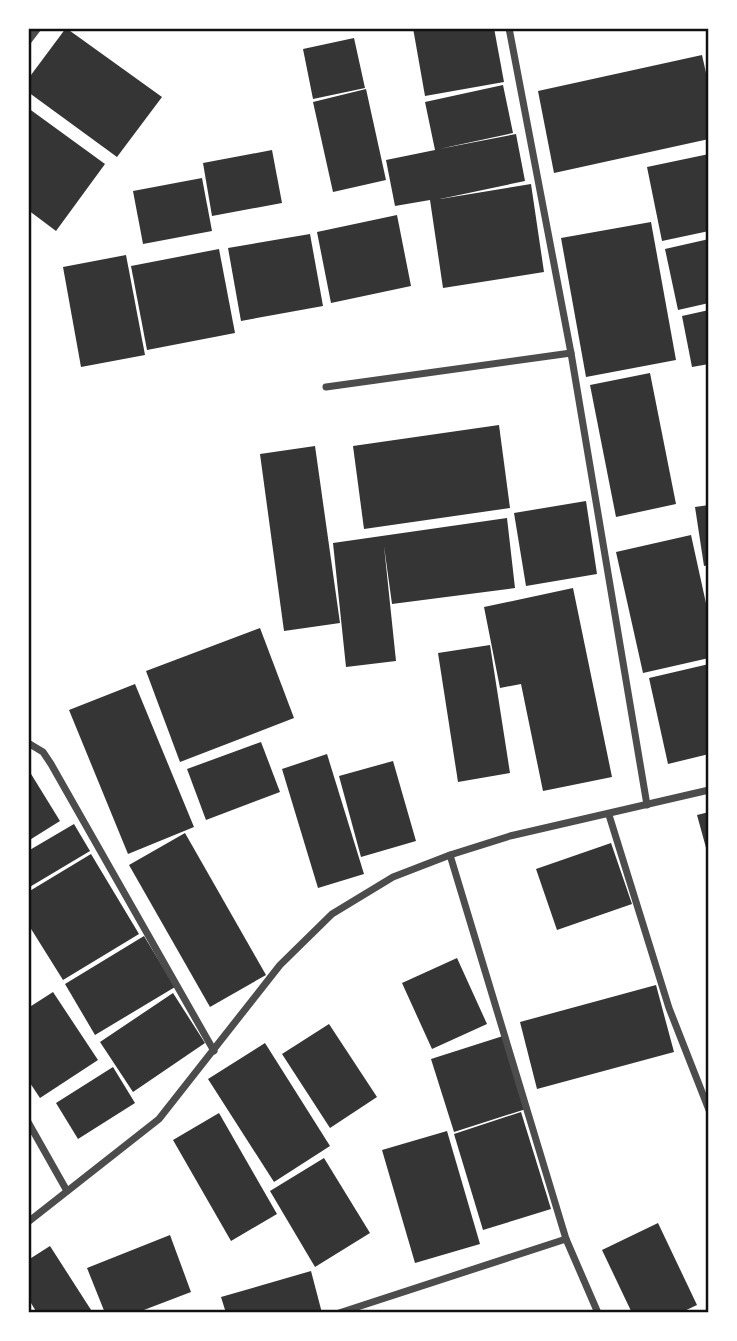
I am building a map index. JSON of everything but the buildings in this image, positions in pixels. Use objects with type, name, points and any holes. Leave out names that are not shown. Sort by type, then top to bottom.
[{"type":"street","points":[[28,41],[38,28]]},
{"type":"street","points":[[509,28],[571,352],[648,806]]},
{"type":"street","points":[[326,387],[571,352]]},
{"type":"street","points":[[28,743],[43,752],[51,764],[214,1051]]},
{"type":"street","points":[[28,1222],[159,1119],[280,965],[332,914],[393,877],[450,855],[510,836],[709,790]]},
{"type":"street","points":[[609,815],[669,1008],[709,1110]]},
{"type":"street","points":[[450,855],[566,1239],[598,1313]]},
{"type":"street","points":[[28,1122],[67,1191]]},
{"type":"street","points":[[339,1313],[566,1239]]}]
